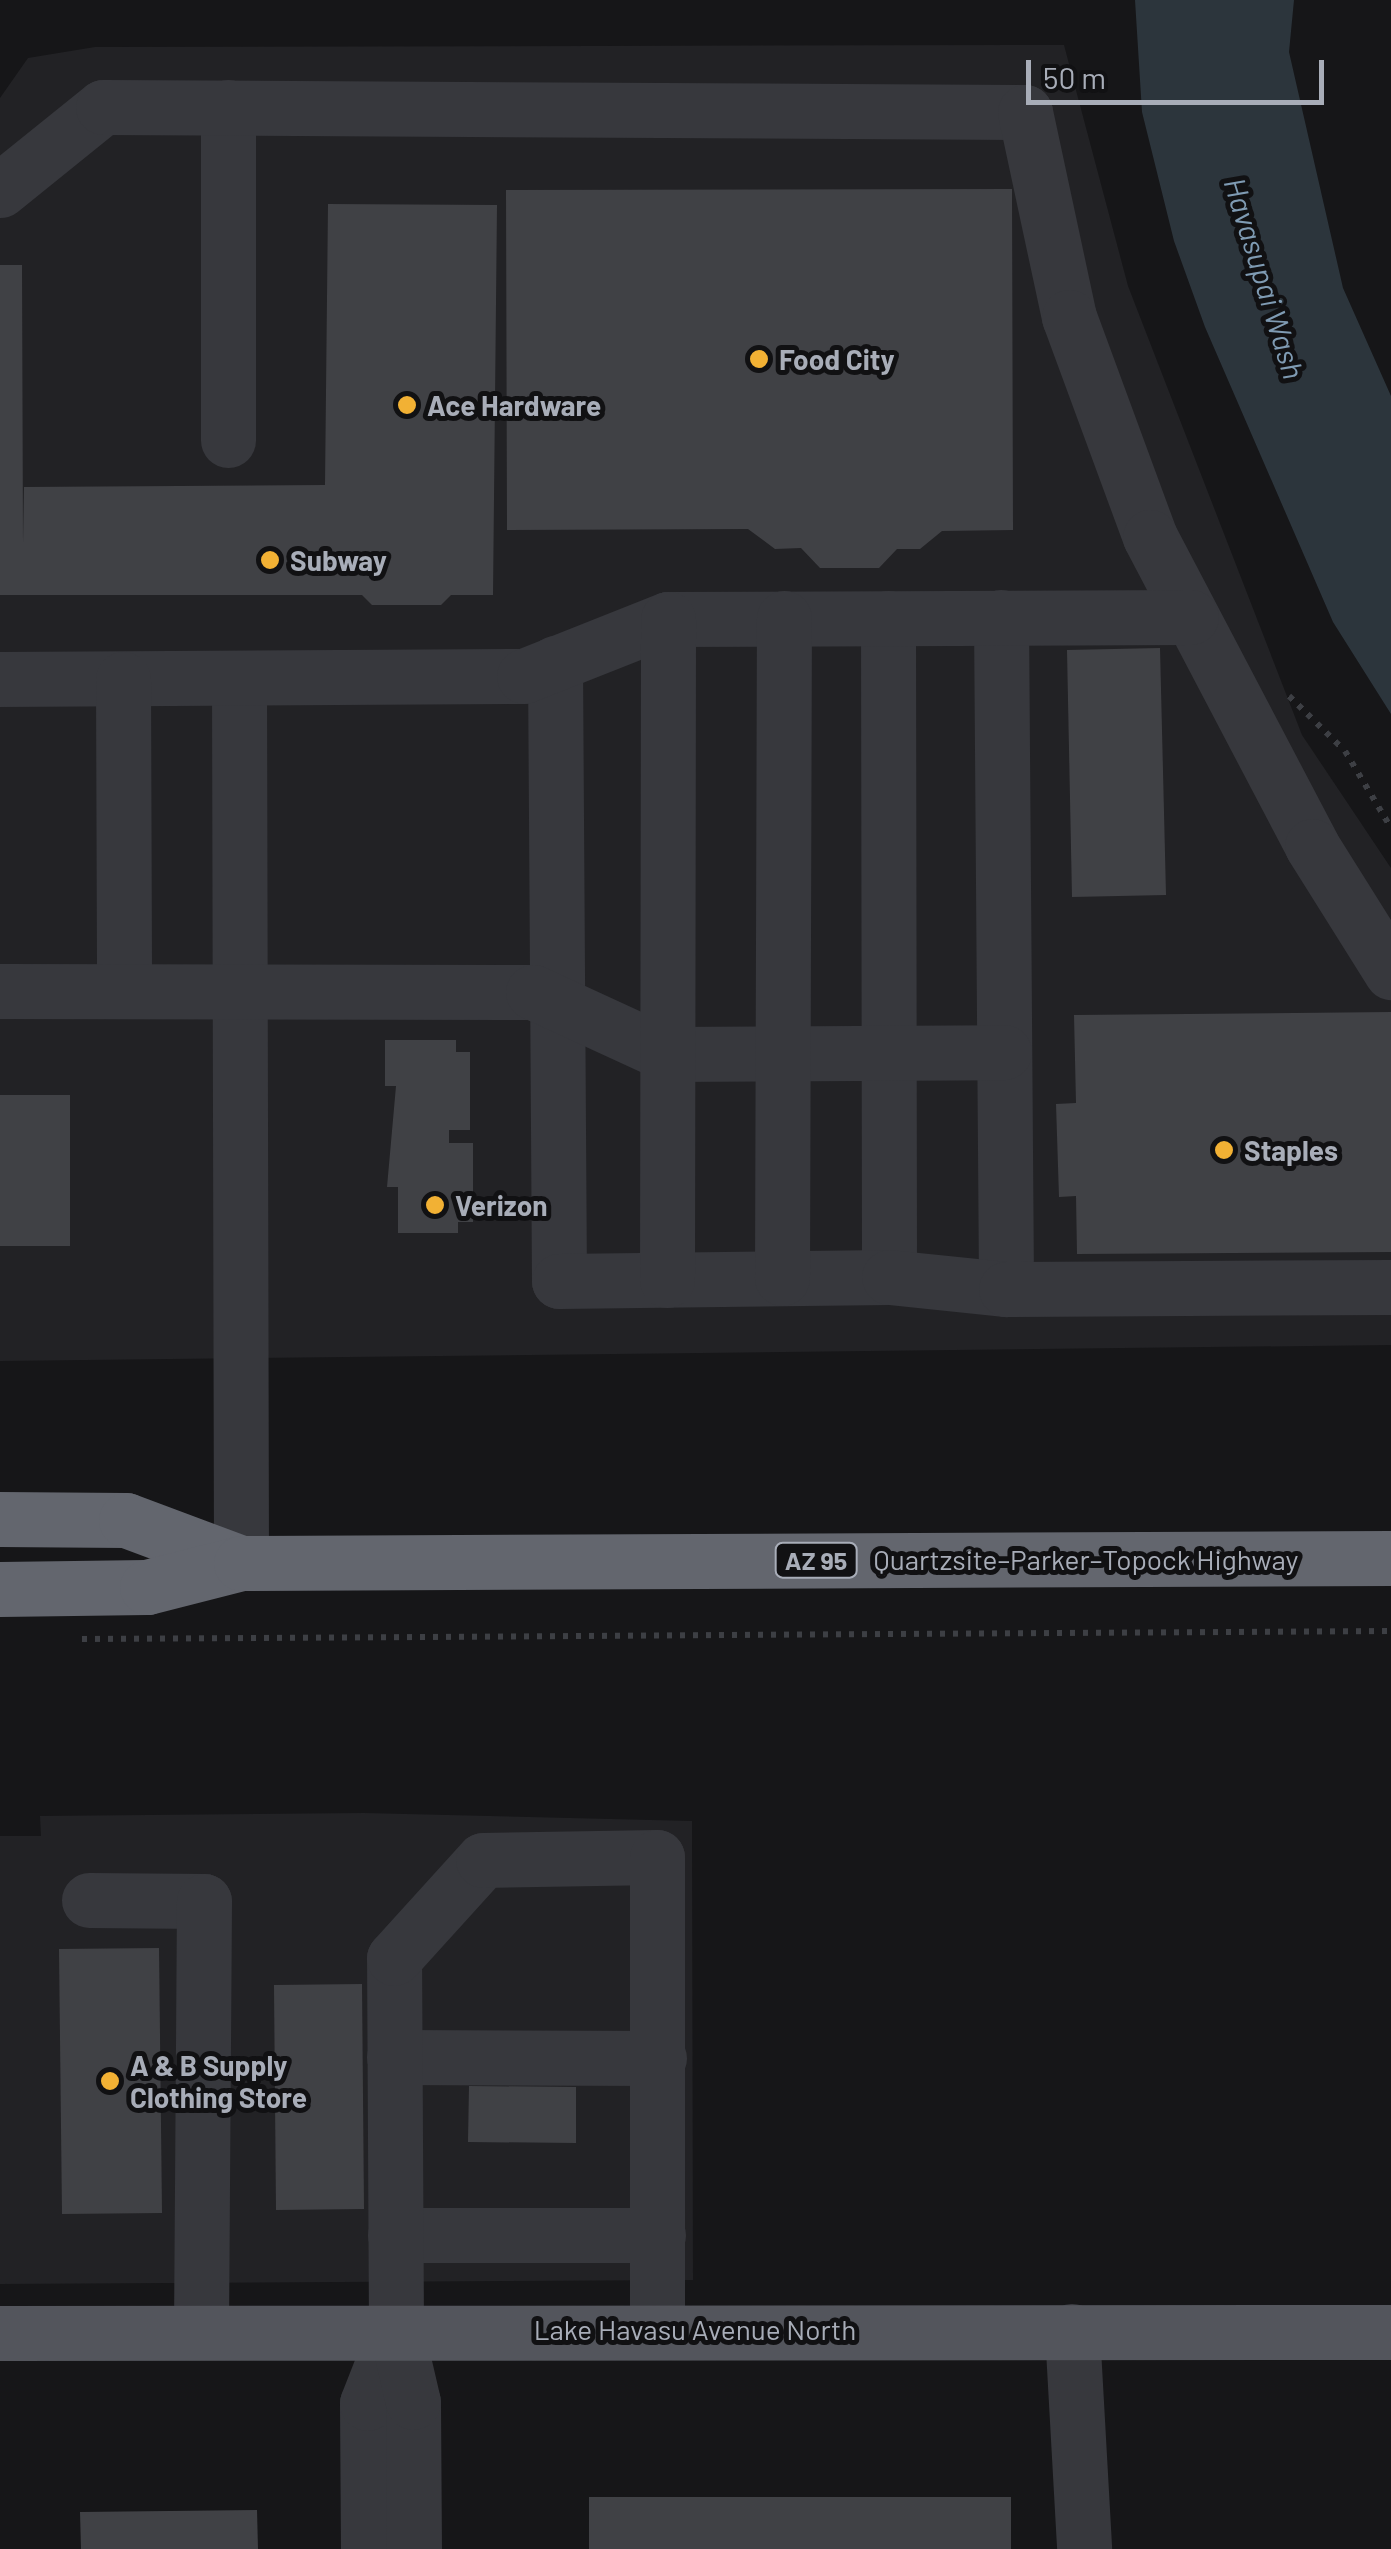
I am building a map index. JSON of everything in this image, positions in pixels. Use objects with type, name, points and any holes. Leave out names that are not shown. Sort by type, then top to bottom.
[{"type":"highway","name":"Quartzsite–Parker–Topock Highway","points":[[0,1519],[126,1520],[241,1563]]},
{"type":"highway","name":"Quartzsite–Parker–Topock Highway","points":[[0,1589],[147,1587],[241,1563],[1391,1558]]},
{"type":"main road","name":"Lake Havasu Avenue North","points":[[0,2333],[396,2328],[1391,2332]]},
{"type":"street","points":[[0,190],[102,107],[1025,112],[1069,317],[1150,537],[1312,846],[1391,972]]},
{"type":"street","points":[[228,108],[228,440]]},
{"type":"street","points":[[1001,617],[1006,1289]]},
{"type":"street","points":[[0,680],[524,676],[668,619],[1192,617]]},
{"type":"street","points":[[782,1278],[784,618]]},
{"type":"street","points":[[888,618],[889,1277]]},
{"type":"street","points":[[667,1280],[668,619]]},
{"type":"street","points":[[555,663],[559,1280],[889,1277],[1006,1289],[1391,1286]]},
{"type":"street","points":[[239,678],[241,1563]]},
{"type":"street","points":[[123,679],[124,992]]},
{"type":"street","points":[[0,992],[533,992],[668,1054],[1004,1052]]},
{"type":"street","points":[[414,2549],[413,2402],[396,2328],[394,1958],[484,1860],[656,1858],[657,2329]]},
{"type":"street","points":[[90,1900],[204,1901],[200,2331]]},
{"type":"street","points":[[394,2057],[659,2058]]},
{"type":"street","points":[[395,2235],[658,2236]]},
{"type":"street","points":[[368,2549],[367,2403],[396,2328]]},
{"type":"street","points":[[1072,2331],[1084,2549]]},
{"type":"path","points":[[80,1639],[1391,1631]]},
{"type":"shaded area","points":[[1064,45],[1128,286],[1302,735],[1391,868],[1391,1345],[0,1361],[0,98],[28,58],[95,47]]},
{"type":"shaded area","points":[[364,1813],[692,1821],[693,2280],[0,2284],[0,1836],[41,1836],[40,1816]]},
{"type":"water","name":"Havasupai Wash","points":[[1135,0],[1294,0],[1289,52],[1343,288],[1391,396],[1391,714],[1333,622],[1205,327],[1174,241],[1142,112]]},
{"type":"building","name":"Food City","points":[[1012,189],[1013,530],[942,531],[920,549],[897,549],[879,568],[820,568],[801,548],[775,549],[748,529],[507,530],[506,190]]},
{"type":"building","points":[[328,204],[497,205],[493,595],[451,595],[441,605],[372,605],[362,595],[0,595],[0,265],[22,265],[23,544],[24,487],[325,485]]},
{"type":"building","points":[[1160,648],[1166,895],[1072,897],[1067,650]]},
{"type":"building","name":"Staples","points":[[1391,1012],[1391,1252],[1077,1254],[1076,1196],[1059,1197],[1056,1104],[1076,1103],[1074,1015]]},
{"type":"building","points":[[385,1040],[456,1040],[456,1052],[470,1052],[470,1130],[449,1130],[449,1143],[473,1143],[473,1222],[458,1222],[458,1233],[398,1233],[398,1187],[387,1187],[396,1086],[385,1086]]},
{"type":"building","points":[[0,1095],[70,1095],[70,1246],[0,1246]]},
{"type":"building","name":"A & B Supply Clothing Store","points":[[159,1948],[162,2213],[62,2214],[59,1949]]},
{"type":"building","points":[[362,1984],[364,2209],[276,2210],[274,1985]]},
{"type":"building","points":[[469,2086],[576,2087],[576,2143],[468,2142]]},
{"type":"building","points":[[589,2497],[1011,2497],[1011,2549],[589,2549]]},
{"type":"building","points":[[257,2510],[258,2549],[81,2549],[80,2512]]},
{"type":"place","name":"Food City","points":[[759,359]]},
{"type":"place","name":"Ace Hardware","points":[[407,405]]},
{"type":"place","name":"Subway","points":[[270,560]]},
{"type":"place","name":"Staples","points":[[1224,1150]]},
{"type":"place","name":"Verizon","points":[[435,1205]]},
{"type":"place","name":"A & B Supply Clothing Store","points":[[110,2081]]}]
